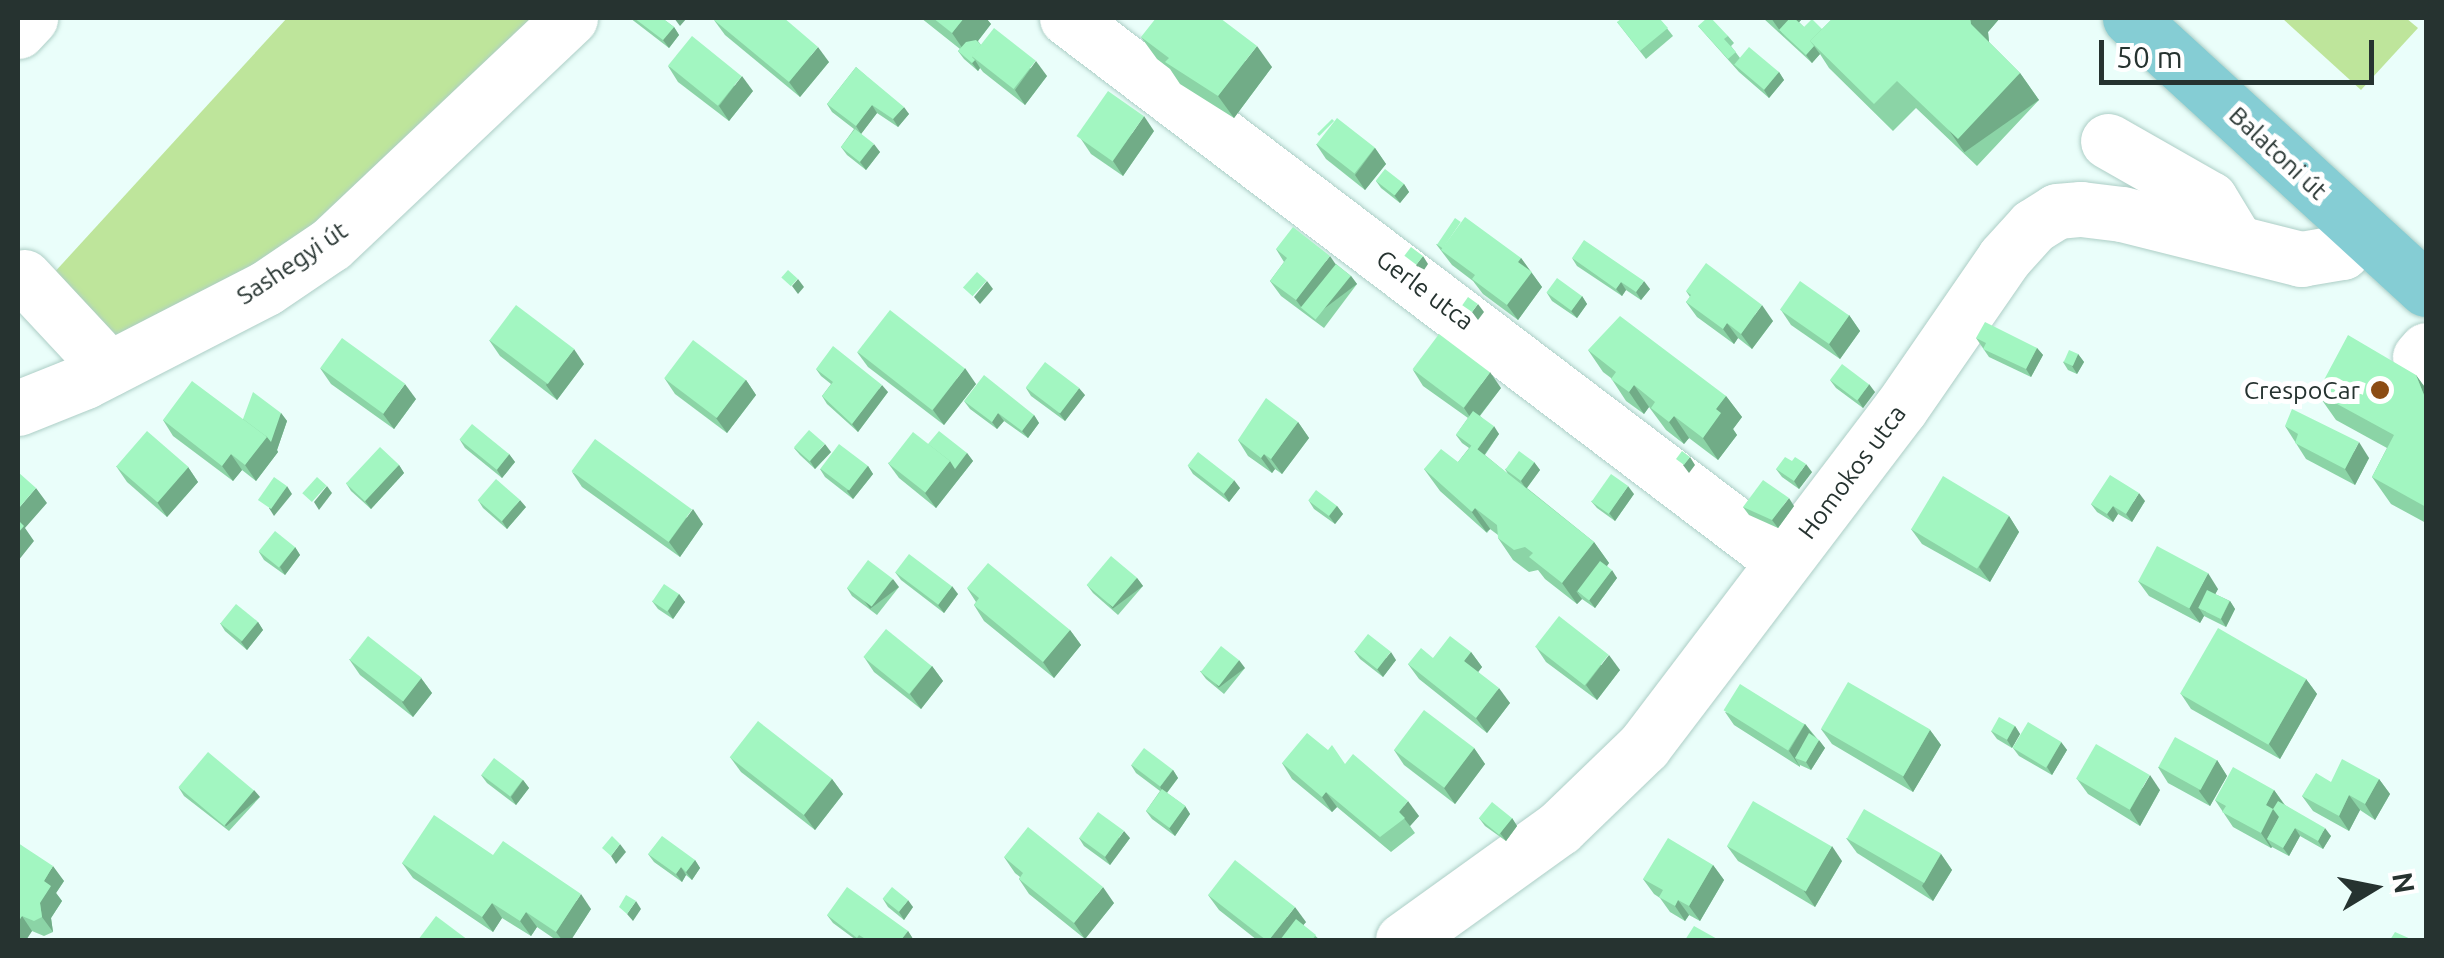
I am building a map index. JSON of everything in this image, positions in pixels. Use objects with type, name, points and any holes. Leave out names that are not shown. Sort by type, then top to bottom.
[{"type":"main road","name":"Balatoni út","points":[[2130,18],[2426,289]]},
{"type":"street","points":[[18,31],[30,18]]},
{"type":"street","name":"Sashegyi út","points":[[18,408],[109,368],[266,288],[331,244],[570,18]]},
{"type":"street","name":"Gerle utca","points":[[1067,18],[1782,562]]},
{"type":"street","points":[[2108,140],[2210,199],[2236,242]]},
{"type":"street","name":"Homokos utca","points":[[1403,940],[1559,828],[1644,746],[1900,409],[2004,258],[2033,226],[2057,211],[2081,209],[2122,214],[2301,259],[2342,252],[2360,229]]},
{"type":"street","points":[[24,277],[109,368]]},
{"type":"green space","points":[[287,18],[546,18],[298,253],[97,364],[52,275]]},
{"type":"green space","points":[[2282,18],[2406,18],[2418,28],[2361,90]]},
{"type":"building","points":[[634,18],[662,18],[674,27],[663,40]]},
{"type":"building","points":[[716,18],[784,18],[818,47],[789,82]]},
{"type":"building","points":[[933,18],[964,18],[952,33]]},
{"type":"building","points":[[1156,18],[1220,18],[1257,46],[1218,96],[1165,62],[1169,58],[1141,37]]},
{"type":"building","points":[[1622,18],[1659,18],[1668,28],[1640,51],[1617,22]]},
{"type":"building","points":[[1707,18],[1728,36],[1724,39],[1736,52],[1728,59],[1698,26]]},
{"type":"building","points":[[1790,18],[1804,27],[1812,19],[1822,29],[1810,41],[1814,46],[1806,55],[1779,30]]},
{"type":"building","points":[[1833,18],[1970,18],[1971,24],[2020,73],[1958,139],[1897,81],[1874,104],[1810,41]]},
{"type":"building","points":[[994,28],[1036,61],[1014,89],[972,56]]},
{"type":"building","points":[[692,36],[742,76],[718,106],[668,66]]},
{"type":"building","points":[[976,40],[981,45],[972,63],[958,51],[966,42]]},
{"type":"building","points":[[1749,47],[1779,72],[1764,90],[1734,65]]},
{"type":"building","points":[[856,67],[904,107],[893,119],[872,105],[856,126],[827,104]]},
{"type":"building","points":[[1108,91],[1144,116],[1112,161],[1076,136]]},
{"type":"building","points":[[1337,118],[1375,148],[1355,174],[1317,144]]},
{"type":"building","points":[[1332,119],[1334,121],[1319,136]]},
{"type":"building","points":[[855,129],[874,144],[860,162],[841,147]]},
{"type":"building","points":[[1385,169],[1404,184],[1395,196],[1376,181]]},
{"type":"building","points":[[1465,217],[1521,258],[1518,262],[1532,272],[1507,305],[1441,250]]},
{"type":"building","points":[[1455,218],[1461,222],[1443,248],[1437,245]]},
{"type":"building","points":[[1293,227],[1330,256],[1296,300],[1270,281],[1287,258],[1276,249]]},
{"type":"building","points":[[1584,240],[1644,281],[1636,292],[1621,282],[1616,289],[1572,258]]},
{"type":"building","points":[[1411,247],[1423,256],[1416,265],[1404,256]]},
{"type":"building","points":[[1706,263],[1762,305],[1741,334],[1727,323],[1723,329],[1686,302],[1691,295],[1686,291]]},
{"type":"building","points":[[1336,264],[1351,276],[1316,319],[1301,308]]},
{"type":"building","points":[[788,270],[798,279],[791,286],[781,277]]},
{"type":"building","points":[[977,272],[987,281],[973,296],[963,288]]},
{"type":"building","points":[[1557,278],[1582,296],[1571,311],[1546,293]]},
{"type":"building","points":[[1800,281],[1849,315],[1829,344],[1780,310]]},
{"type":"building","points":[[1468,297],[1478,304],[1472,312],[1462,305]]},
{"type":"building","points":[[516,305],[574,349],[548,384],[490,340]]},
{"type":"building","points":[[890,310],[965,368],[932,410],[857,352]]},
{"type":"building","points":[[1620,316],[1726,396],[1716,409],[1721,413],[1703,438],[1674,416],[1669,422],[1651,408],[1655,402],[1634,385],[1629,392],[1611,379],[1616,372],[1588,350]]},
{"type":"building","points":[[1985,322],[2037,348],[2026,369],[1983,349],[1986,343],[1976,338]]},
{"type":"building","points":[[1439,334],[1490,373],[1464,408],[1413,369]]},
{"type":"building","points":[[2348,335],[2416,375],[2426,396],[2426,507],[2372,477],[2394,435],[2317,393]]},
{"type":"building","points":[[342,338],[405,384],[383,414],[320,368]]},
{"type":"building","points":[[693,340],[746,380],[717,418],[664,378]]},
{"type":"building","points":[[833,346],[882,385],[852,424],[822,396],[833,382],[816,369]]},
{"type":"building","points":[[2069,350],[2078,354],[2073,366],[2064,362]]},
{"type":"building","points":[[1045,362],[1079,388],[1060,413],[1026,388]]},
{"type":"building","points":[[1842,364],[1869,384],[1857,400],[1830,380]]},
{"type":"building","points":[[984,375],[1034,415],[1022,431],[998,413],[992,422],[964,401]]},
{"type":"building","points":[[192,381],[267,437],[245,465],[231,454],[222,466],[163,420]]},
{"type":"building","points":[[253,392],[281,413],[271,442],[243,419]]},
{"type":"building","points":[[1266,398],[1298,422],[1271,459],[1264,454],[1261,458],[1238,440]]},
{"type":"building","points":[[2292,409],[2359,442],[2345,469],[2295,443],[2298,434],[2285,426]]},
{"type":"building","points":[[1473,411],[1494,426],[1477,450],[1456,434]]},
{"type":"building","points":[[472,424],[509,454],[497,470],[459,440]]},
{"type":"building","points":[[809,430],[825,444],[810,461],[794,447]]},
{"type":"building","points":[[147,431],[189,467],[158,503],[116,466]]},
{"type":"building","points":[[939,431],[967,453],[955,469],[928,444]]},
{"type":"building","points":[[913,432],[950,461],[925,492],[888,464]]},
{"type":"building","points":[[595,439],[692,510],[669,542],[571,471]]},
{"type":"building","points":[[839,444],[868,466],[849,490],[820,469]]},
{"type":"building","points":[[1472,445],[1594,542],[1562,583],[1529,557],[1533,553],[1525,547],[1514,550],[1498,538],[1497,525],[1475,508],[1472,512],[1424,469],[1441,449],[1458,462]]},
{"type":"building","points":[[380,447],[399,465],[365,501],[346,484]]},
{"type":"building","points":[[1519,451],[1534,462],[1521,481],[1505,470]]},
{"type":"building","points":[[1682,451],[1690,457],[1684,465],[1676,459]]},
{"type":"building","points":[[1198,452],[1234,480],[1224,494],[1188,465]]},
{"type":"building","points":[[1785,457],[1792,461],[1795,457],[1806,464],[1794,481],[1776,469]]},
{"type":"building","points":[[18,472],[36,488],[18,509]]},
{"type":"building","points":[[1611,474],[1628,486],[1609,514],[1591,502]]},
{"type":"building","points":[[2110,475],[2139,493],[2126,514],[2113,506],[2107,514],[2091,504]]},
{"type":"building","points":[[1943,476],[2009,516],[1977,569],[1911,529]]},
{"type":"building","points":[[274,477],[287,486],[271,509],[258,500]]},
{"type":"building","points":[[317,477],[327,486],[312,502],[302,493]]},
{"type":"building","points":[[496,479],[520,500],[502,521],[478,500]]},
{"type":"building","points":[[1763,480],[1789,498],[1772,520],[1743,507]]},
{"type":"building","points":[[1316,490],[1337,506],[1329,516],[1308,500]]},
{"type":"building","points":[[275,531],[295,547],[279,568],[259,551]]},
{"type":"building","points":[[2157,546],[2208,573],[2189,609],[2138,581]]},
{"type":"building","points":[[909,554],[952,586],[938,605],[895,572]]},
{"type":"building","points":[[1111,556],[1137,578],[1113,607],[1087,585]]},
{"type":"building","points":[[868,560],[893,579],[872,607],[847,588]]},
{"type":"building","points":[[1600,561],[1612,570],[1589,600],[1577,591]]},
{"type":"building","points":[[988,563],[1070,630],[1043,662],[974,605],[979,598],[967,588]]},
{"type":"building","points":[[664,584],[679,594],[667,611],[652,601]]},
{"type":"building","points":[[2207,590],[2229,601],[2221,619],[2198,608]]},
{"type":"building","points":[[236,604],[258,622],[242,641],[220,623]]},
{"type":"building","points":[[1559,616],[1609,655],[1585,686],[1535,647]]},
{"type":"building","points":[[2218,628],[2306,679],[2268,745],[2180,694]]},
{"type":"building","points":[[886,629],[932,666],[909,694],[863,657]]},
{"type":"building","points":[[1368,634],[1391,652],[1377,669],[1354,651]]},
{"type":"building","points":[[368,636],[422,678],[403,702],[350,660]]},
{"type":"building","points":[[1450,636],[1471,652],[1464,661],[1499,688],[1476,718],[1408,664],[1421,648],[1433,658]]},
{"type":"building","points":[[1221,646],[1239,660],[1219,686],[1201,672]]},
{"type":"building","points":[[1848,682],[1930,730],[1903,776],[1821,729]]},
{"type":"building","points":[[1740,684],[1804,724],[1788,751],[1724,710]]},
{"type":"building","points":[[1424,710],[1474,748],[1444,788],[1394,750]]},
{"type":"building","points":[[1999,717],[2015,726],[2007,740],[1991,731]]},
{"type":"building","points":[[758,721],[832,779],[804,815],[730,757]]},
{"type":"building","points":[[2028,722],[2061,742],[2046,768],[2013,748]]},
{"type":"building","points":[[1307,733],[1328,750],[1332,745],[1345,764],[1353,754],[1408,801],[1399,812],[1405,818],[1380,837],[1326,792],[1322,797],[1282,763]]},
{"type":"building","points":[[1809,733],[1819,740],[1806,762],[1795,758]]},
{"type":"building","points":[[2175,737],[2217,760],[2200,790],[2159,767]]},
{"type":"building","points":[[2096,744],[2150,775],[2130,810],[2076,779]]},
{"type":"building","points":[[1144,748],[1173,770],[1160,786],[1131,765]]},
{"type":"building","points":[[208,752],[254,791],[224,826],[178,787]]},
{"type":"building","points":[[494,758],[523,780],[510,796],[481,775]]},
{"type":"building","points":[[2342,759],[2379,779],[2365,804],[2349,795],[2339,816],[2302,796],[2316,773],[2331,782]]},
{"type":"building","points":[[2233,767],[2274,790],[2266,805],[2273,809],[2261,833],[2222,812],[2226,806],[2215,800]]},
{"type":"building","points":[[1162,789],[1185,806],[1170,828],[1146,811]]},
{"type":"building","points":[[1753,801],[1832,846],[1806,892],[1727,846]]},
{"type":"building","points":[[2278,801],[2325,828],[2318,841],[2295,828],[2283,848],[2267,839],[2279,817],[2273,809]]},
{"type":"building","points":[[1492,802],[1512,818],[1499,835],[1479,818]]},
{"type":"building","points":[[1864,809],[1941,853],[1924,883],[1847,838]]},
{"type":"building","points":[[1098,812],[1124,831],[1105,857],[1079,838]]},
{"type":"building","points":[[434,815],[493,855],[503,841],[581,894],[556,932],[526,912],[520,921],[492,903],[482,917],[402,863]]},
{"type":"building","points":[[1028,827],[1103,887],[1074,923],[1019,879],[1023,873],[1004,857]]},
{"type":"building","points":[[612,836],[620,844],[611,856],[602,848]]},
{"type":"building","points":[[662,836],[695,860],[686,872],[681,867],[676,874],[648,854]]},
{"type":"building","points":[[1668,838],[1713,865],[1689,906],[1678,900],[1675,906],[1659,897],[1663,890],[1643,879]]},
{"type":"building","points":[[18,843],[53,866],[44,881],[51,886],[40,903],[42,917],[34,921],[22,916],[18,922]]},
{"type":"building","points":[[1235,860],[1295,907],[1269,940],[1208,895]]},
{"type":"building","points":[[847,887],[908,931],[901,940],[867,940],[859,935],[857,938],[827,915]]},
{"type":"building","points":[[892,887],[908,900],[899,912],[883,899]]},
{"type":"building","points":[[626,895],[636,901],[627,914],[619,907]]},
{"type":"building","points":[[436,916],[468,940],[418,940]]},
{"type":"building","points":[[1296,919],[1316,935],[1312,940],[1280,940]]},
{"type":"building","points":[[1694,926],[1719,940],[1685,940]]},
{"type":"building","points":[[2395,932],[2413,940],[2390,940]]},
{"type":"place","name":"CrespoCar","points":[[2380,390]]}]
